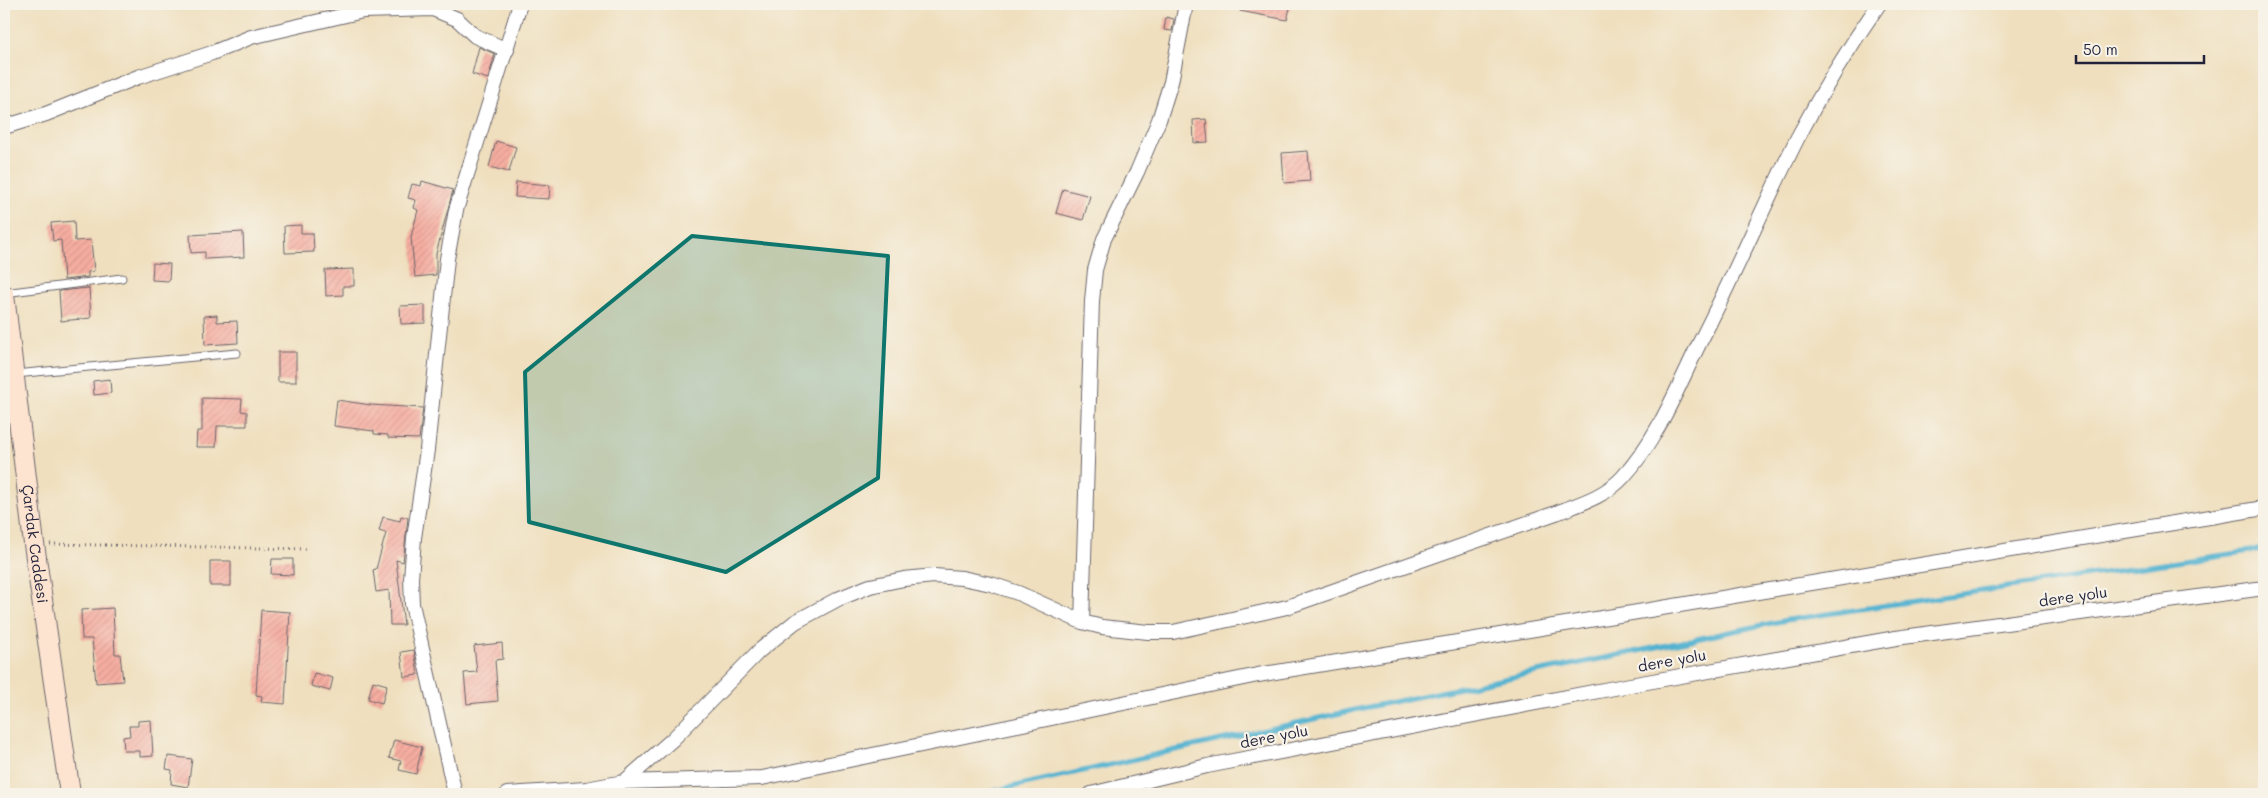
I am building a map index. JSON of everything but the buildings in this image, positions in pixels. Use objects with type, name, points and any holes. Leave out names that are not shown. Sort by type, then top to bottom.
[{"type":"main road","name":"Çardak Caddesi","points":[[4,294],[34,544],[69,789]]},
{"type":"street","points":[[455,794],[412,604],[411,580],[447,259],[456,210],[520,4]]},
{"type":"street","points":[[1082,622],[1092,301],[1095,270],[1104,239],[1137,172],[1159,120],[1171,82],[1186,4]]},
{"type":"street","points":[[624,782],[673,739],[759,651],[795,622],[838,599],[870,586],[904,579],[934,576],[962,578],[991,584],[1018,593],[1082,622],[1121,630],[1173,632],[1287,607],[1578,504],[1603,492],[1621,479],[1652,437],[1714,315],[1797,139],[1841,62],[1879,4]]},
{"type":"street","points":[[4,127],[46,114],[138,77],[212,53],[251,37],[363,11],[433,9],[457,19],[475,36],[507,50]]},
{"type":"street","points":[[507,794],[586,789],[624,782],[762,778],[1258,675],[2264,508]]},
{"type":"street","name":"dere yolu","points":[[1090,794],[1246,759],[1630,685],[1896,638],[2264,588]]},
{"type":"lane","points":[[4,294],[122,278]]},
{"type":"lane","points":[[14,374],[237,353]]},
{"type":"path","points":[[34,544],[307,549]]},
{"type":"highlighted area","points":[[692,236],[888,256],[878,478],[726,572],[529,522],[525,372]]},
{"type":"waterway","points":[[980,794],[1359,709],[1787,620],[2264,549]]}]
